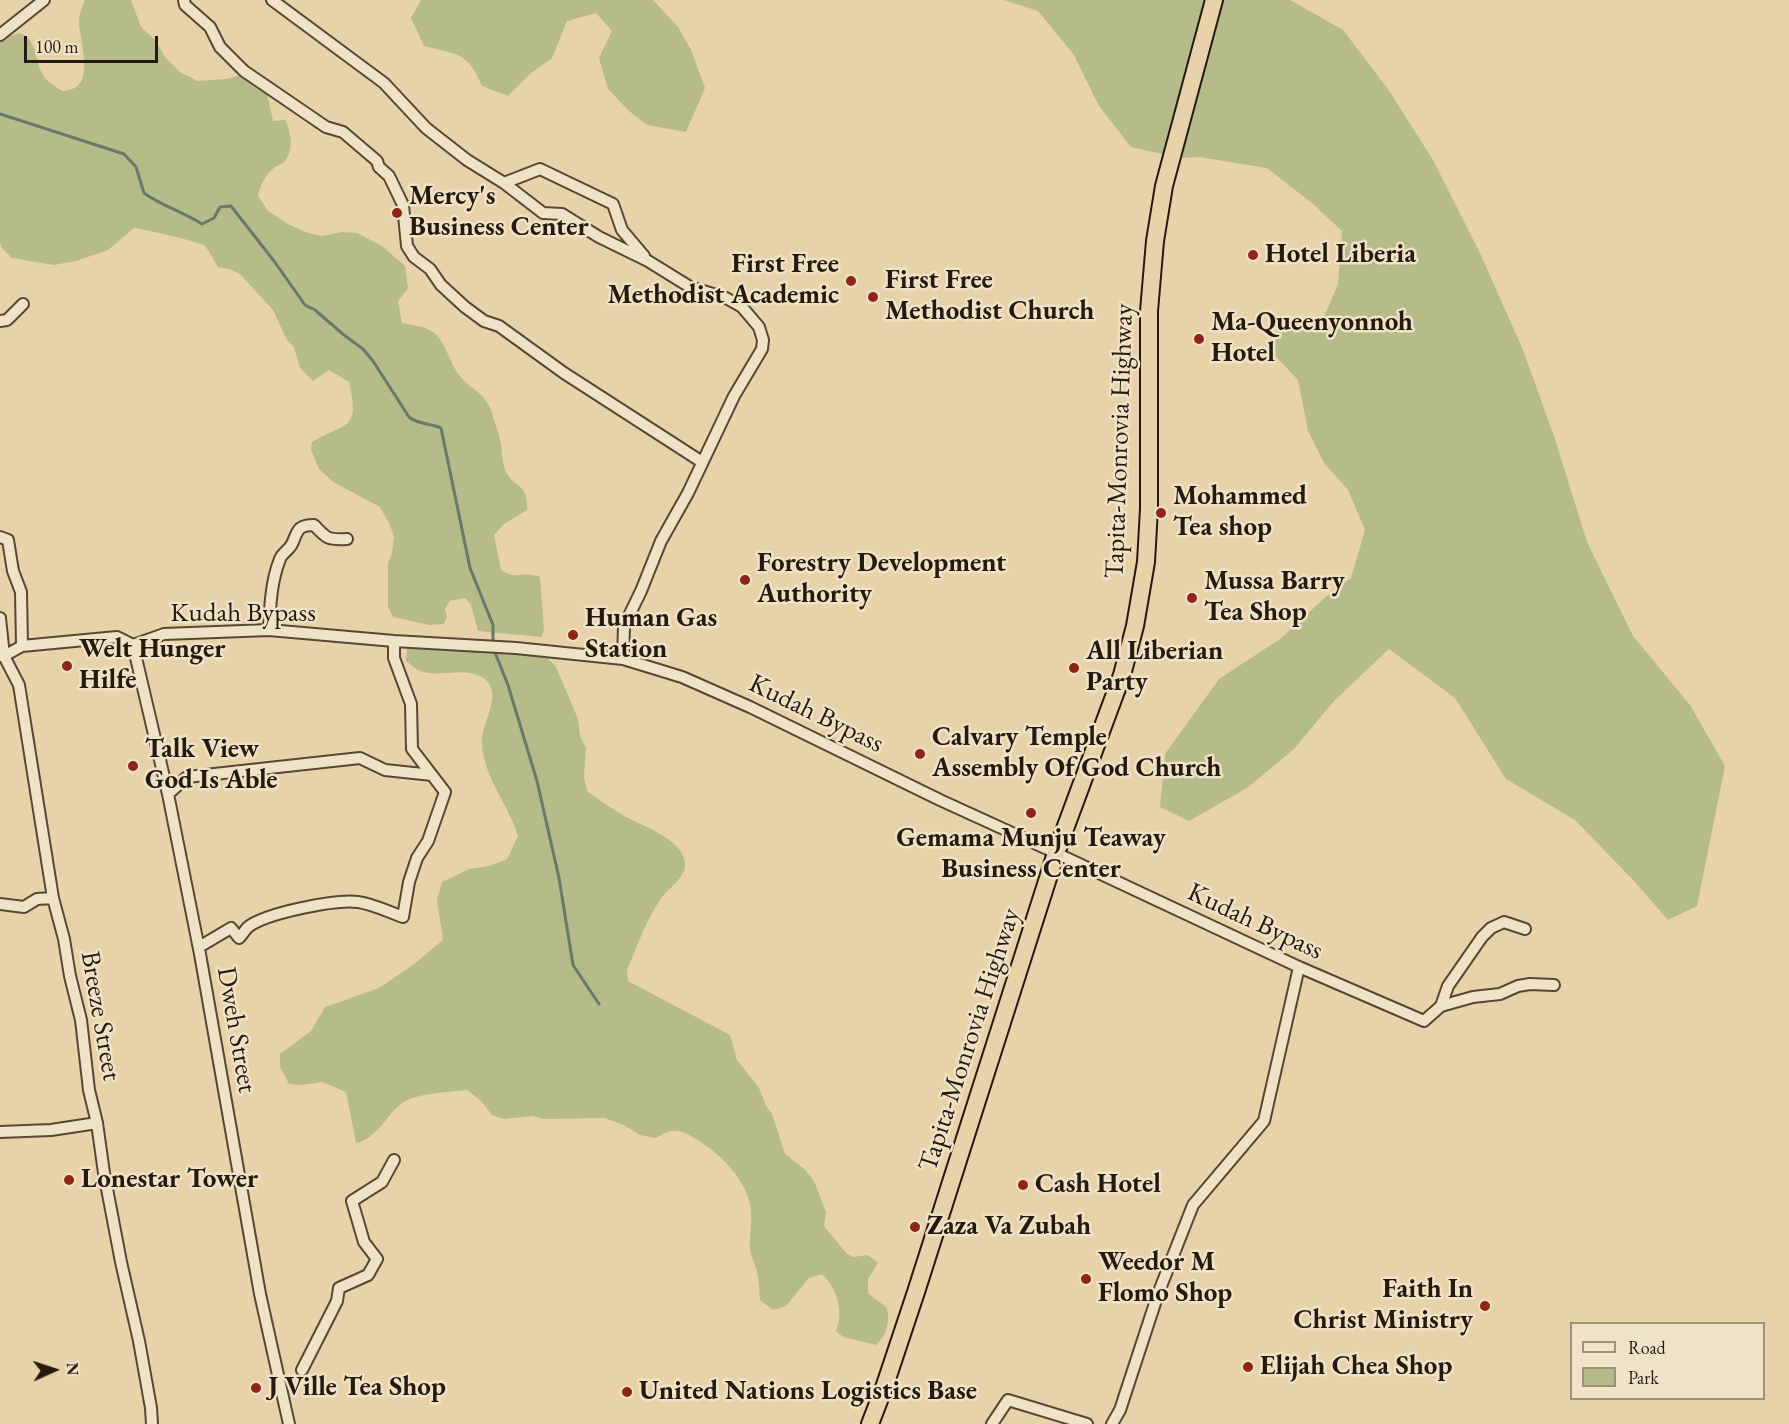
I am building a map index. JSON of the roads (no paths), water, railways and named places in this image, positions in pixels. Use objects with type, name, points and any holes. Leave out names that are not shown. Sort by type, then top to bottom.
[{"type":"highway","name":"Tapita-Monrovia Highway","points":[[870,1424],[916,1292],[1056,853],[1122,675],[1135,626],[1146,562],[1148,530],[1149,311],[1155,241],[1164,186],[1214,0]]},
{"type":"street","points":[[0,35],[44,0]]},
{"type":"street","points":[[184,0],[184,5],[210,27],[220,47],[244,71],[326,128],[343,132],[377,161],[379,167],[389,176],[403,205],[407,246],[414,257],[430,269],[441,285],[465,307],[484,321],[499,326],[564,374],[702,462]]},
{"type":"street","points":[[272,0],[384,83],[426,128],[543,213],[562,214],[690,287],[726,298],[742,307],[759,327],[764,340],[762,349],[734,396],[688,494],[661,541],[624,626],[623,659]]},
{"type":"street","points":[[504,183],[540,169],[614,204],[622,230],[648,261]]},
{"type":"street","points":[[0,321],[7,320],[23,303]]},
{"type":"street","points":[[269,630],[270,600],[275,576],[281,557],[291,546],[295,533],[305,525],[314,525],[330,540],[347,538]]},
{"type":"street","points":[[0,537],[8,540],[13,571],[21,592],[22,646]]},
{"type":"street","name":"Breeze Street","points":[[0,618],[2,656],[19,685],[53,898],[81,1020],[89,1090],[121,1263],[140,1341],[152,1424]]},
{"type":"street","name":"Kudah Bypass","points":[[2,656],[22,646],[117,638],[133,645],[164,634],[269,630],[394,641],[496,646],[623,659],[682,677],[717,692],[940,800],[1299,967],[1424,1021],[1441,1006]]},
{"type":"street","points":[[199,947],[231,928],[239,938],[249,927],[268,918],[338,902],[358,902],[403,917],[409,882],[417,858],[428,841],[445,792],[412,749],[411,704],[394,658],[394,641]]},
{"type":"street","name":"Dweh Street","points":[[133,645],[168,794],[199,947],[260,1294],[289,1424]]},
{"type":"street","points":[[168,794],[187,777],[360,758],[385,770],[432,775]]},
{"type":"street","points":[[0,904],[24,907],[37,899],[53,898]]},
{"type":"street","points":[[1441,1006],[1448,986],[1482,937],[1491,928],[1504,922],[1525,929]]},
{"type":"street","points":[[1112,1424],[1120,1410],[1158,1294],[1193,1205],[1264,1120],[1299,967]]},
{"type":"street","points":[[1441,1006],[1473,997],[1500,994],[1518,986],[1554,985]]},
{"type":"street","points":[[0,1131],[51,1130],[97,1124]]},
{"type":"street","points":[[302,1370],[337,1301],[339,1288],[368,1275],[376,1259],[364,1242],[352,1201],[382,1182],[394,1160]]},
{"type":"street","points":[[992,1424],[1008,1400],[1087,1424]]},
{"type":"waterway","points":[[0,114],[124,154],[136,167],[144,193],[202,224],[214,218],[220,207],[231,206],[305,305],[315,310],[363,349],[409,417],[441,428],[470,568],[493,625],[493,643]]},
{"type":"waterway","points":[[494,650],[508,685],[537,781],[559,878],[573,965],[599,1004]]},
{"type":"place","name":"Mercy's Business Center","points":[[397,213]]},
{"type":"place","name":"Hotel Liberia","points":[[1253,255]]},
{"type":"place","name":"First Free Methodist Academic","points":[[851,281]]},
{"type":"place","name":"First Free Methodist Church","points":[[873,297]]},
{"type":"place","name":"Ma-Queenyonnoh Hotel","points":[[1199,339]]},
{"type":"place","name":"Mohammed Tea shop","points":[[1161,513]]},
{"type":"place","name":"Forestry Development Authority","points":[[745,580]]},
{"type":"place","name":"Mussa Barry Tea Shop","points":[[1192,598]]},
{"type":"place","name":"Human Gas Station","points":[[573,635]]},
{"type":"place","name":"Welt Hunger Hilfe","points":[[67,666]]},
{"type":"place","name":"All Liberian Party","points":[[1074,668]]},
{"type":"place","name":"Calvary Temple Assembly Of God Church","points":[[920,754]]},
{"type":"place","name":"Talk View God Is Able","points":[[133,766]]},
{"type":"place","name":"Gemama Munju Teaway Business Center","points":[[1031,813]]},
{"type":"place","name":"Lonestar Tower","points":[[69,1180]]},
{"type":"place","name":"Cash Hotel","points":[[1023,1185]]},
{"type":"place","name":"Zaza Va Zubah","points":[[915,1227]]},
{"type":"place","name":"Weedor M Flomo Shop","points":[[1086,1279]]},
{"type":"place","name":"Faith In Christ Ministry","points":[[1485,1306]]},
{"type":"place","name":"Elijah Chea Shop","points":[[1248,1367]]},
{"type":"place","name":"J Ville Tea Shop","points":[[256,1388]]},
{"type":"place","name":"United Nations Logistics Base","points":[[627,1392]]}]
